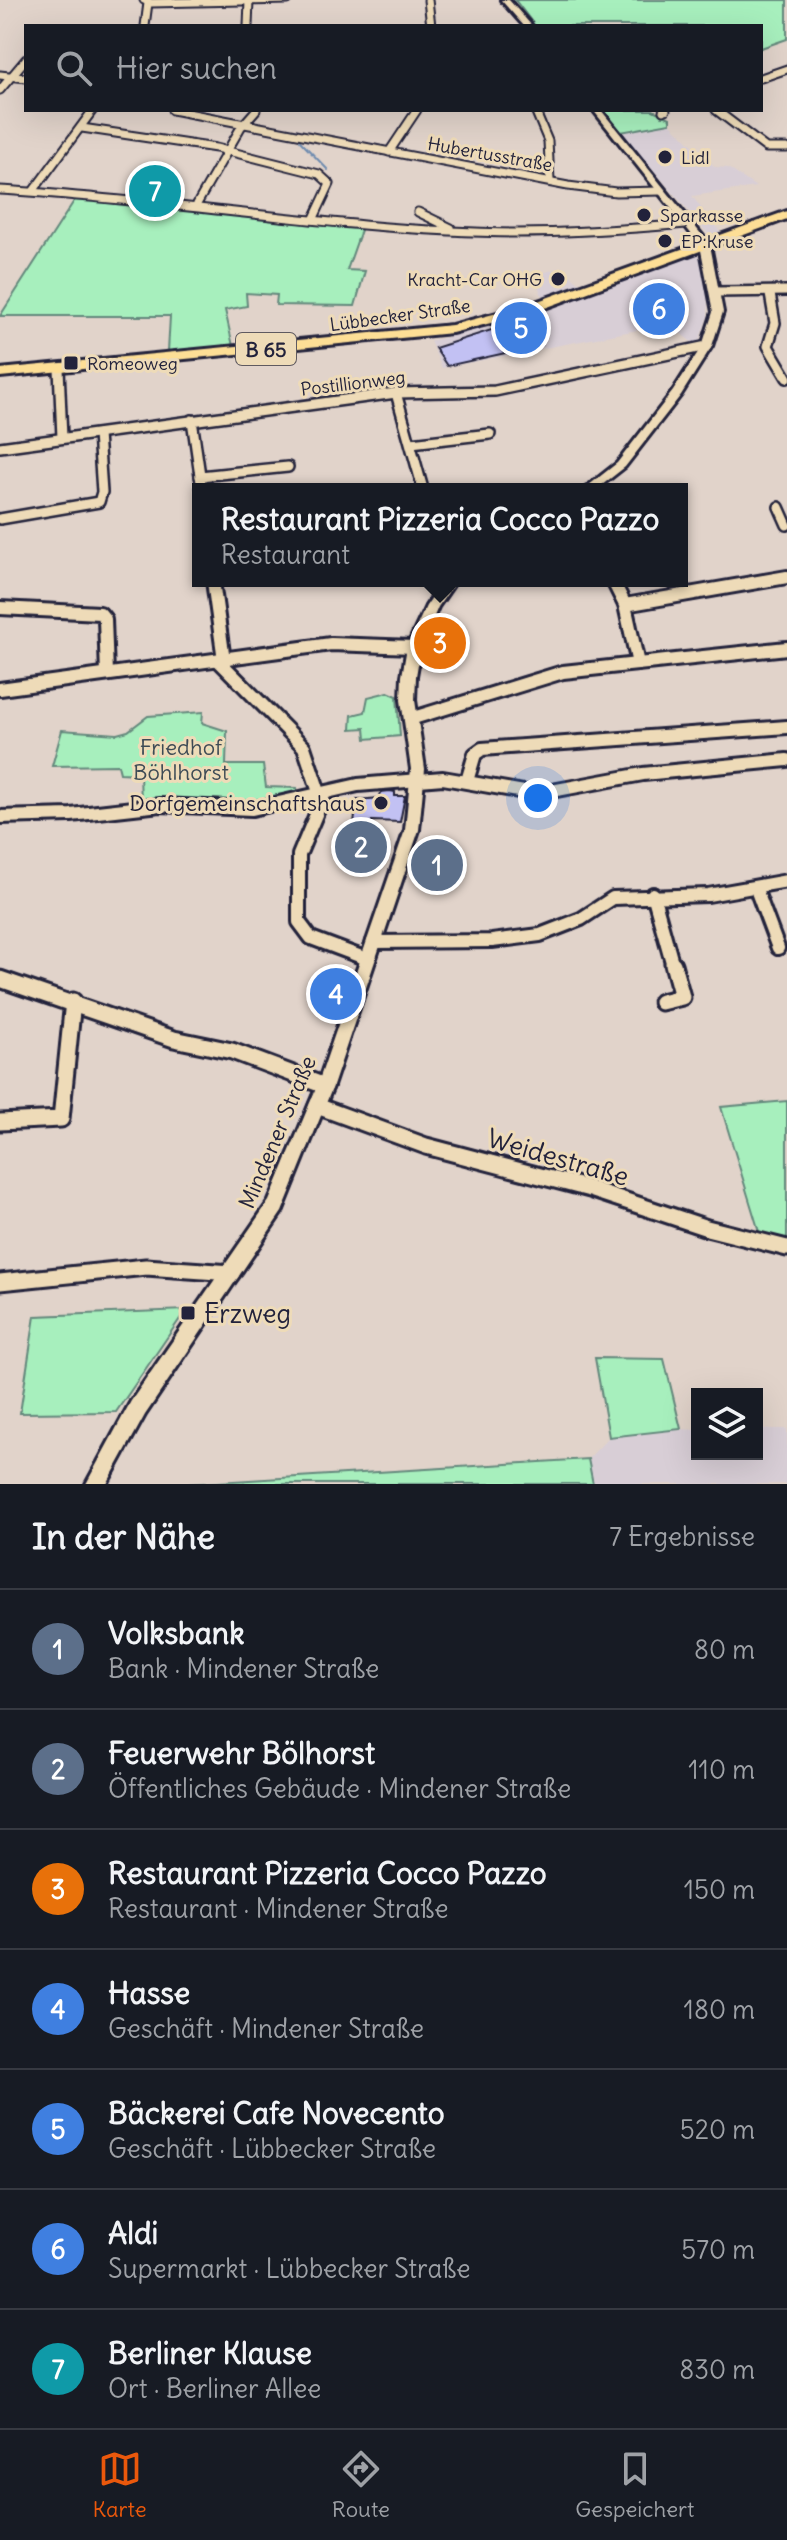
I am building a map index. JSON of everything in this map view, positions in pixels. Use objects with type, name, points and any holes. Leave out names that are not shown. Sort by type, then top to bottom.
[{"type":"main road","name":"Lübbecker Straße","points":[[0,373],[452,329],[529,309],[787,215]]},
{"type":"street","points":[[145,24],[146,2],[288,0]]},
{"type":"street","points":[[428,0],[431,24]]},
{"type":"street","points":[[505,0],[526,24]]},
{"type":"street","points":[[248,24],[249,1]]},
{"type":"street","points":[[0,90],[24,61]]},
{"type":"street","points":[[763,77],[787,69]]},
{"type":"street","points":[[0,75],[24,78]]},
{"type":"street","points":[[34,190],[44,172],[92,112]]},
{"type":"street","name":"Hubertusstraße","points":[[180,112],[241,127],[550,181],[638,194],[661,191]]},
{"type":"street","points":[[197,204],[241,127],[254,112]]},
{"type":"street","points":[[389,152],[416,112]]},
{"type":"street","points":[[536,112],[548,141],[550,181]]},
{"type":"street","points":[[598,483],[621,465],[677,393],[707,346],[716,322],[716,292],[705,245],[599,112]]},
{"type":"street","points":[[719,112],[766,148],[787,148]]},
{"type":"street","points":[[82,128],[286,161],[326,176],[330,184],[314,218]]},
{"type":"street","points":[[0,190],[34,190],[197,204],[454,230],[614,231],[686,224]]},
{"type":"street","points":[[418,212],[454,230]]},
{"type":"street","points":[[716,292],[770,294],[787,291]]},
{"type":"street","points":[[770,294],[775,323],[768,346],[787,378]]},
{"type":"street","points":[[773,337],[786,339]]},
{"type":"street","name":"Postillionweg","points":[[0,447],[396,393],[495,391],[707,346]]},
{"type":"street","points":[[59,368],[62,438]]},
{"type":"street","points":[[396,393],[421,483]]},
{"type":"street","points":[[192,420],[201,483]]},
{"type":"street","points":[[0,519],[99,502],[102,492],[98,434]]},
{"type":"street","points":[[411,443],[490,434]]},
{"type":"street","points":[[200,476],[288,467]]},
{"type":"street","points":[[779,507],[787,525]]},
{"type":"street","points":[[625,605],[787,577]]},
{"type":"street","points":[[214,587],[221,660],[304,747],[323,794],[299,855],[299,922],[311,938],[370,950],[492,941],[540,935],[581,919],[613,898],[653,894],[708,895],[756,889],[787,881]]},
{"type":"street","name":"Mindener Straße","points":[[96,1484],[138,1408],[276,1206],[325,1086],[412,830],[418,779],[410,719],[409,676],[414,647],[432,606],[446,587]]},
{"type":"street","points":[[616,587],[625,605],[638,664]]},
{"type":"street","points":[[0,608],[100,613],[105,619],[107,674]]},
{"type":"street","points":[[0,689],[351,643],[414,647]]},
{"type":"street","points":[[410,719],[535,678],[591,667],[787,648]]},
{"type":"street","points":[[467,781],[475,754],[482,749],[787,727]]},
{"type":"street","points":[[0,817],[71,815],[160,805],[252,809],[358,785],[418,779],[467,781],[524,792],[546,792],[643,774],[787,760]]},
{"type":"street","points":[[756,889],[778,948]]},
{"type":"street","points":[[653,894],[682,997],[661,1002]]},
{"type":"street","points":[[0,979],[73,1001],[174,1039],[232,1051],[325,1086]]},
{"type":"street","points":[[0,1122],[61,1119],[73,1001]]},
{"type":"street","name":"Weidestraße","points":[[317,1106],[426,1146],[787,1248]]},
{"type":"street","points":[[0,1282],[151,1269],[212,1269],[232,1273]]},
{"type":"shaded area","points":[[670,123],[715,167],[728,168],[756,187],[692,196],[720,232],[710,236],[621,132]]},
{"type":"shaded area","points":[[698,254],[707,276],[708,316],[699,341],[693,343],[668,324],[442,368],[430,341],[497,325]]},
{"type":"shaded area","points":[[561,267],[581,284],[543,298],[534,276]]},
{"type":"shaded area","points":[[763,1429],[787,1429],[787,1484],[593,1484],[588,1459],[609,1437],[691,1430],[691,1460],[763,1460]]},
{"type":"green space","points":[[515,0],[787,0],[787,39],[763,47],[763,24],[533,24]]},
{"type":"green space","points":[[605,112],[657,112],[670,118],[670,123],[621,132]]},
{"type":"green space","points":[[76,198],[362,227],[347,270],[365,271],[355,306],[276,305],[277,295],[246,293],[247,306],[225,310],[233,346],[168,352],[170,316],[0,316]]},
{"type":"green space","points":[[388,692],[397,696],[400,736],[366,739],[365,728],[351,729],[352,715],[365,712],[368,697]]},
{"type":"green space","name":"Friedhof Böhlhorst","points":[[203,712],[202,723],[227,731],[226,765],[263,765],[266,787],[297,788],[297,798],[246,805],[141,802],[140,774],[120,773],[118,765],[52,766],[62,730],[117,734],[128,731],[148,716]]},
{"type":"green space","points":[[787,1101],[787,1241],[760,1235],[721,1107]]},
{"type":"green space","points":[[186,1310],[116,1412],[20,1413],[35,1316]]},
{"type":"green space","points":[[595,1358],[664,1359],[681,1429],[609,1437]]},
{"type":"green space","points":[[588,1459],[593,1484],[186,1484]]},
{"type":"building","points":[[523,320],[542,345],[447,366],[435,348]]},
{"type":"building","points":[[381,792],[395,792],[395,796],[405,796],[400,822],[372,821],[372,855],[350,854],[357,800],[380,798]]},
{"type":"waterway","points":[[300,141],[328,170]]},
{"type":"place","name":"Lidl","points":[[665,157]]},
{"type":"place","name":"Berliner Klause","points":[[155,191]]},
{"type":"place","name":"Sparkasse","points":[[644,215]]},
{"type":"place","name":"EP:Kruse","points":[[665,241]]},
{"type":"place","name":"Kracht-Car OHG","points":[[558,279]]},
{"type":"place","name":"Aldi","points":[[659,309]]},
{"type":"place","name":"Bäckerei Cafe Novecento","points":[[521,328]]},
{"type":"place","name":"Romeoweg","points":[[71,363]]},
{"type":"place","name":"Restaurant Pizzeria Cocco Pazzo","points":[[440,643]]},
{"type":"place","name":"Dorfgemeinschaftshaus","points":[[381,803]]},
{"type":"place","name":"Feuerwehr Bölhorst","points":[[361,847]]},
{"type":"place","name":"Volksbank","points":[[437,865]]},
{"type":"place","name":"Hasse","points":[[336,994]]},
{"type":"place","name":"Erzweg","points":[[188,1313]]}]
